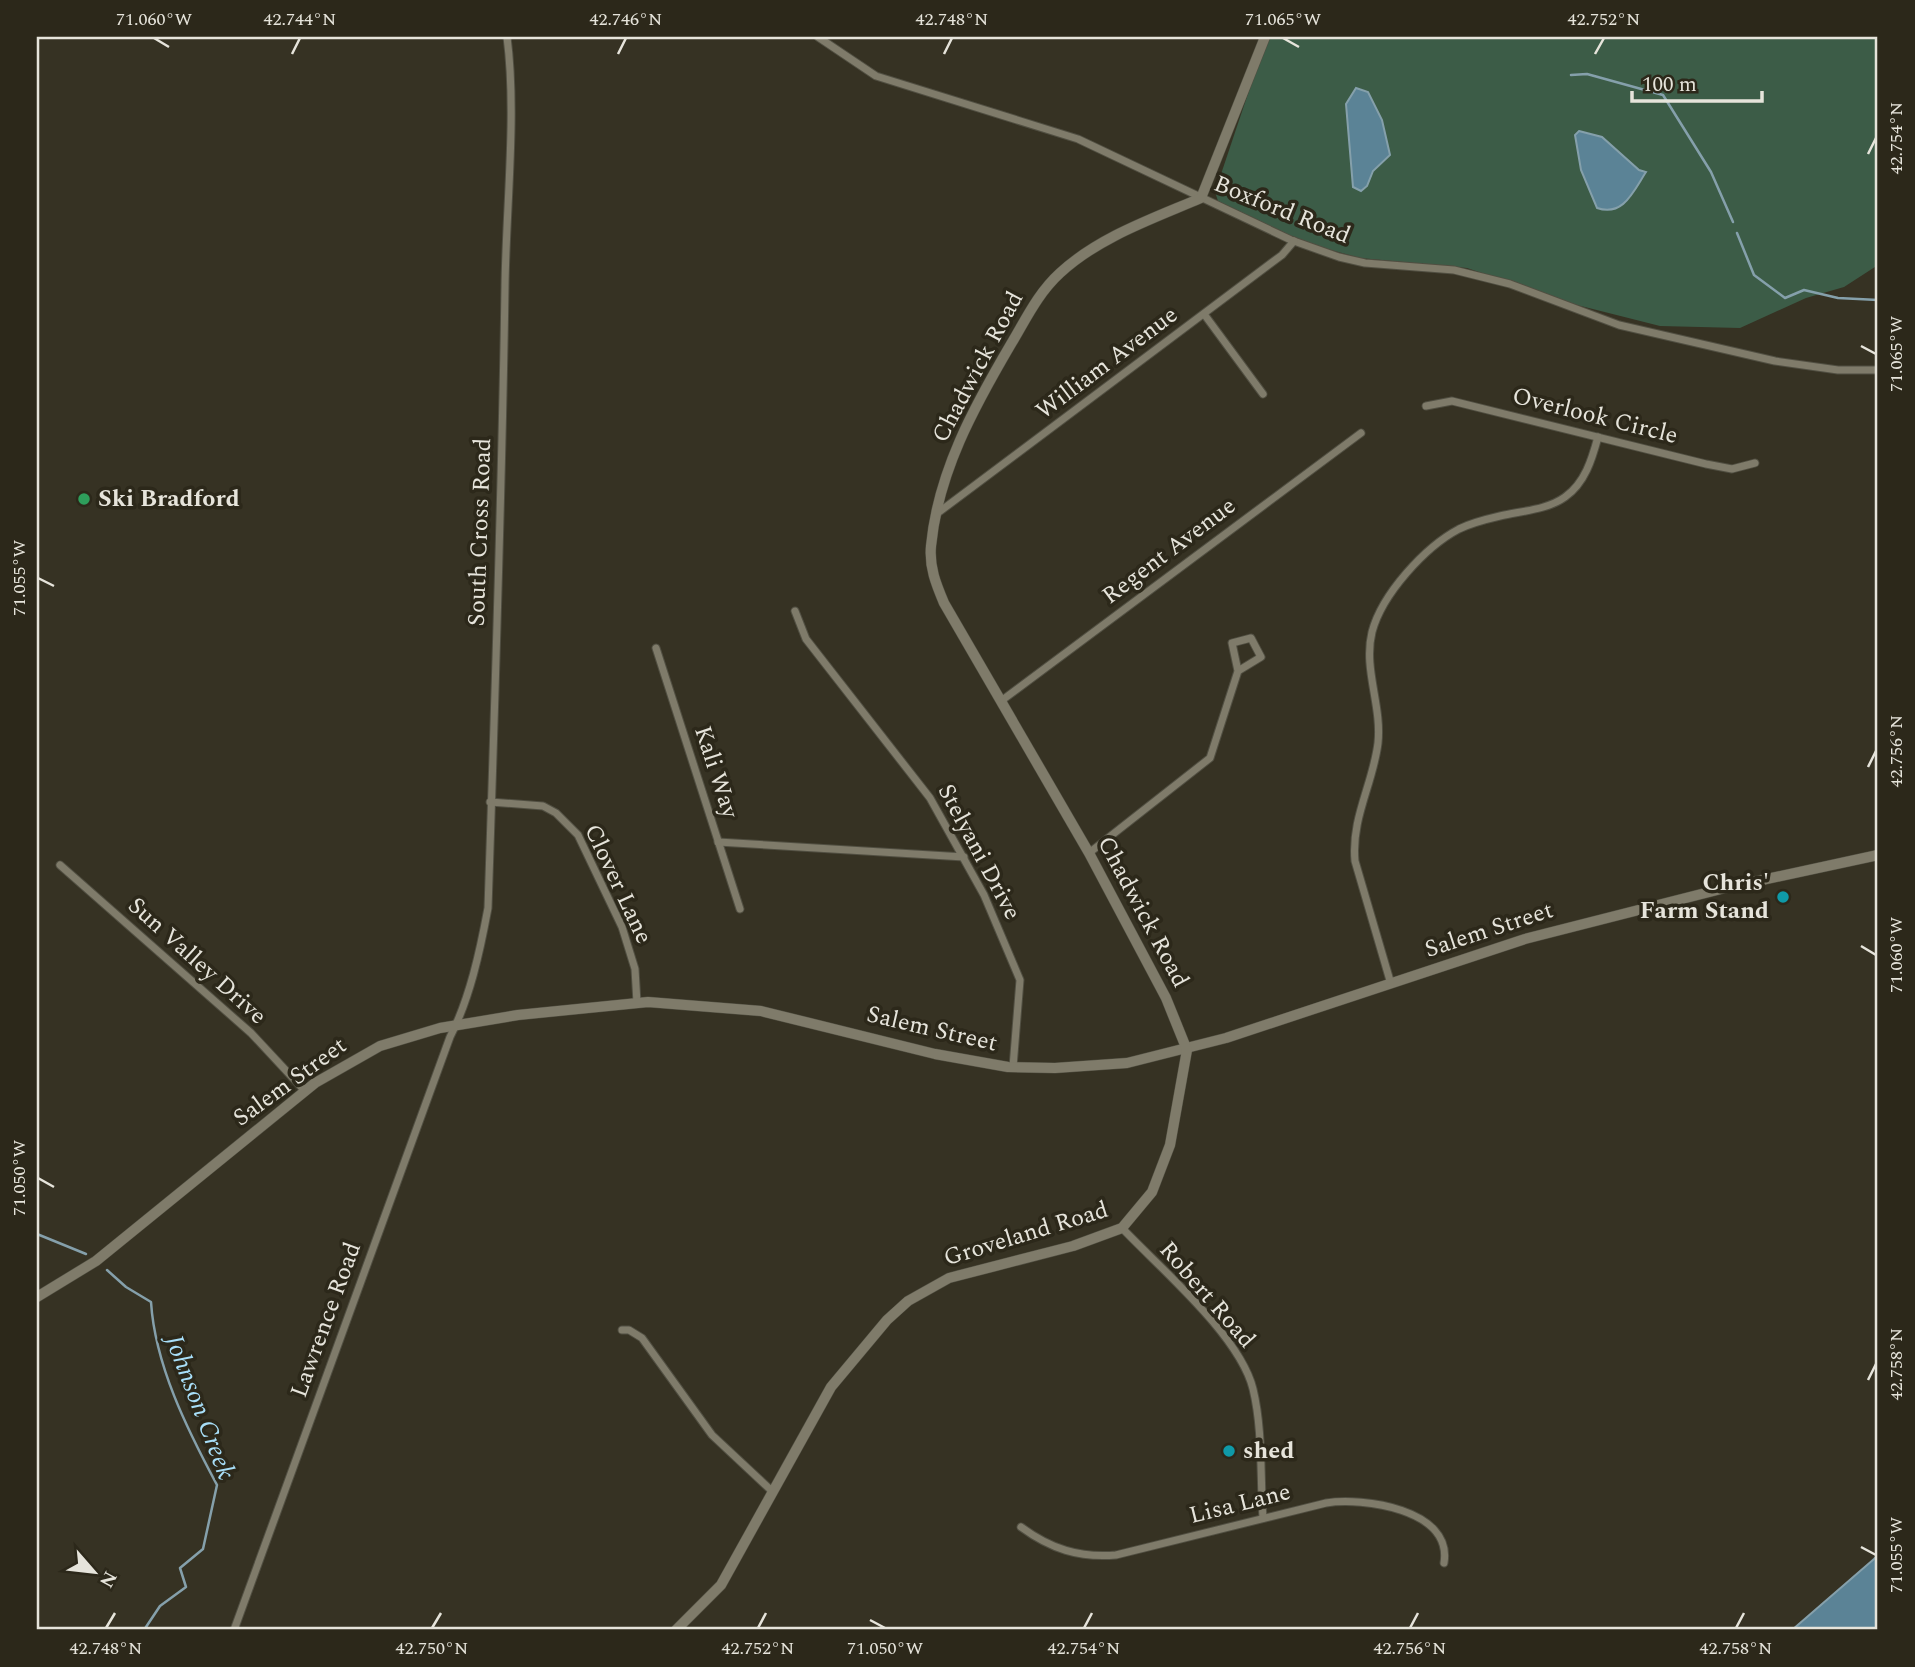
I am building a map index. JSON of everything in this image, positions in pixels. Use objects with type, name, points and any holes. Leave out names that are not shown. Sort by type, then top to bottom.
[{"type":"main road","points":[[1201,198],[1265,37]]},
{"type":"main road","name":"Chadwick Road","points":[[1187,1050],[1154,974],[1089,853],[934,580],[931,545],[950,463],[964,429],[1047,286],[1061,272],[1107,241],[1201,198]]},
{"type":"main road","name":"Salem Street","points":[[37,1297],[96,1261],[305,1091],[338,1068],[380,1046],[456,1024],[637,1003],[761,1011],[935,1054],[1013,1067],[1055,1068],[1127,1063],[1187,1050],[1580,924],[1878,855]]},
{"type":"main road","name":"Groveland Road","points":[[676,1630],[721,1585],[831,1387],[908,1301],[949,1278],[1073,1246],[1122,1228],[1141,1209],[1165,1163],[1187,1050]]},
{"type":"street","name":"South Cross Road","points":[[456,1024],[488,908],[497,539],[504,415],[509,97],[507,37]]},
{"type":"street","name":"Boxford Road","points":[[818,37],[876,76],[1077,139],[1294,241],[1365,263],[1454,270],[1497,281],[1619,324],[1775,361],[1838,370],[1878,370]]},
{"type":"street","name":"William Avenue","points":[[939,512],[1282,255],[1294,241]]},
{"type":"street","points":[[1204,314],[1263,394]]},
{"type":"street","name":"Overlook Circle","points":[[1426,406],[1452,401],[1732,469],[1755,463]]},
{"type":"street","name":"Regent Avenue","points":[[1001,701],[1361,433]]},
{"type":"street","points":[[1391,984],[1358,874],[1354,848],[1355,822],[1371,778],[1378,741],[1379,716],[1369,648],[1377,617],[1396,585],[1460,528],[1546,505],[1568,495],[1589,466],[1598,437]]},
{"type":"street","name":"Stelyani Drive","points":[[795,611],[806,639],[907,765],[937,808],[1008,947],[1020,980],[1013,1067]]},
{"type":"street","points":[[1089,853],[1210,758],[1238,671],[1233,643],[1251,638],[1261,657],[1238,671]]},
{"type":"street","name":"Kali Way","points":[[656,648],[740,909]]},
{"type":"street","name":"Clover Lane","points":[[490,802],[543,806],[556,813],[578,835],[622,927],[635,969],[637,1003]]},
{"type":"street","points":[[718,842],[964,857]]},
{"type":"street","name":"Sun Valley Drive","points":[[60,865],[251,1033],[305,1091]]},
{"type":"street","name":"Lawrence Road","points":[[234,1630],[456,1024]]},
{"type":"street","name":"Robert Road","points":[[1122,1228],[1223,1334],[1244,1367],[1255,1405],[1263,1518]]},
{"type":"street","points":[[622,1330],[629,1329],[642,1338],[712,1435],[773,1492]]},
{"type":"street","name":"Lisa Lane","points":[[1021,1527],[1065,1551],[1096,1556],[1116,1555],[1344,1500],[1380,1503],[1411,1515],[1435,1533],[1444,1546],[1444,1563]]},
{"type":"green space","points":[[1267,37],[1878,37],[1878,265],[1844,287],[1806,298],[1740,328],[1660,326],[1573,304],[1467,268],[1360,258],[1291,236],[1218,201],[1215,192]]},
{"type":"water","points":[[1356,88],[1368,92],[1382,120],[1390,155],[1373,171],[1367,186],[1361,191],[1353,187],[1346,104]]},
{"type":"water","points":[[1579,131],[1602,137],[1639,170],[1646,172],[1632,195],[1621,206],[1606,210],[1597,208],[1581,170],[1575,135]]},
{"type":"water","points":[[1878,1555],[1878,1630],[1792,1630],[1874,1559]]},
{"type":"waterway","points":[[1571,75],[1587,74],[1663,95],[1711,172],[1733,222]]},
{"type":"waterway","points":[[1737,233],[1754,275],[1785,298],[1804,290],[1838,298],[1878,300]]},
{"type":"waterway","points":[[37,1234],[86,1254]]},
{"type":"waterway","name":"Johnson Creek","points":[[107,1270],[126,1287],[151,1302],[159,1349],[174,1396],[217,1485],[203,1549],[180,1568],[186,1587],[160,1606],[144,1630]]},
{"type":"place","name":"Ski Bradford","points":[[84,499]]},
{"type":"place","name":"Chris' Farm Stand","points":[[1783,897]]},
{"type":"place","name":"shed","points":[[1229,1451]]}]
